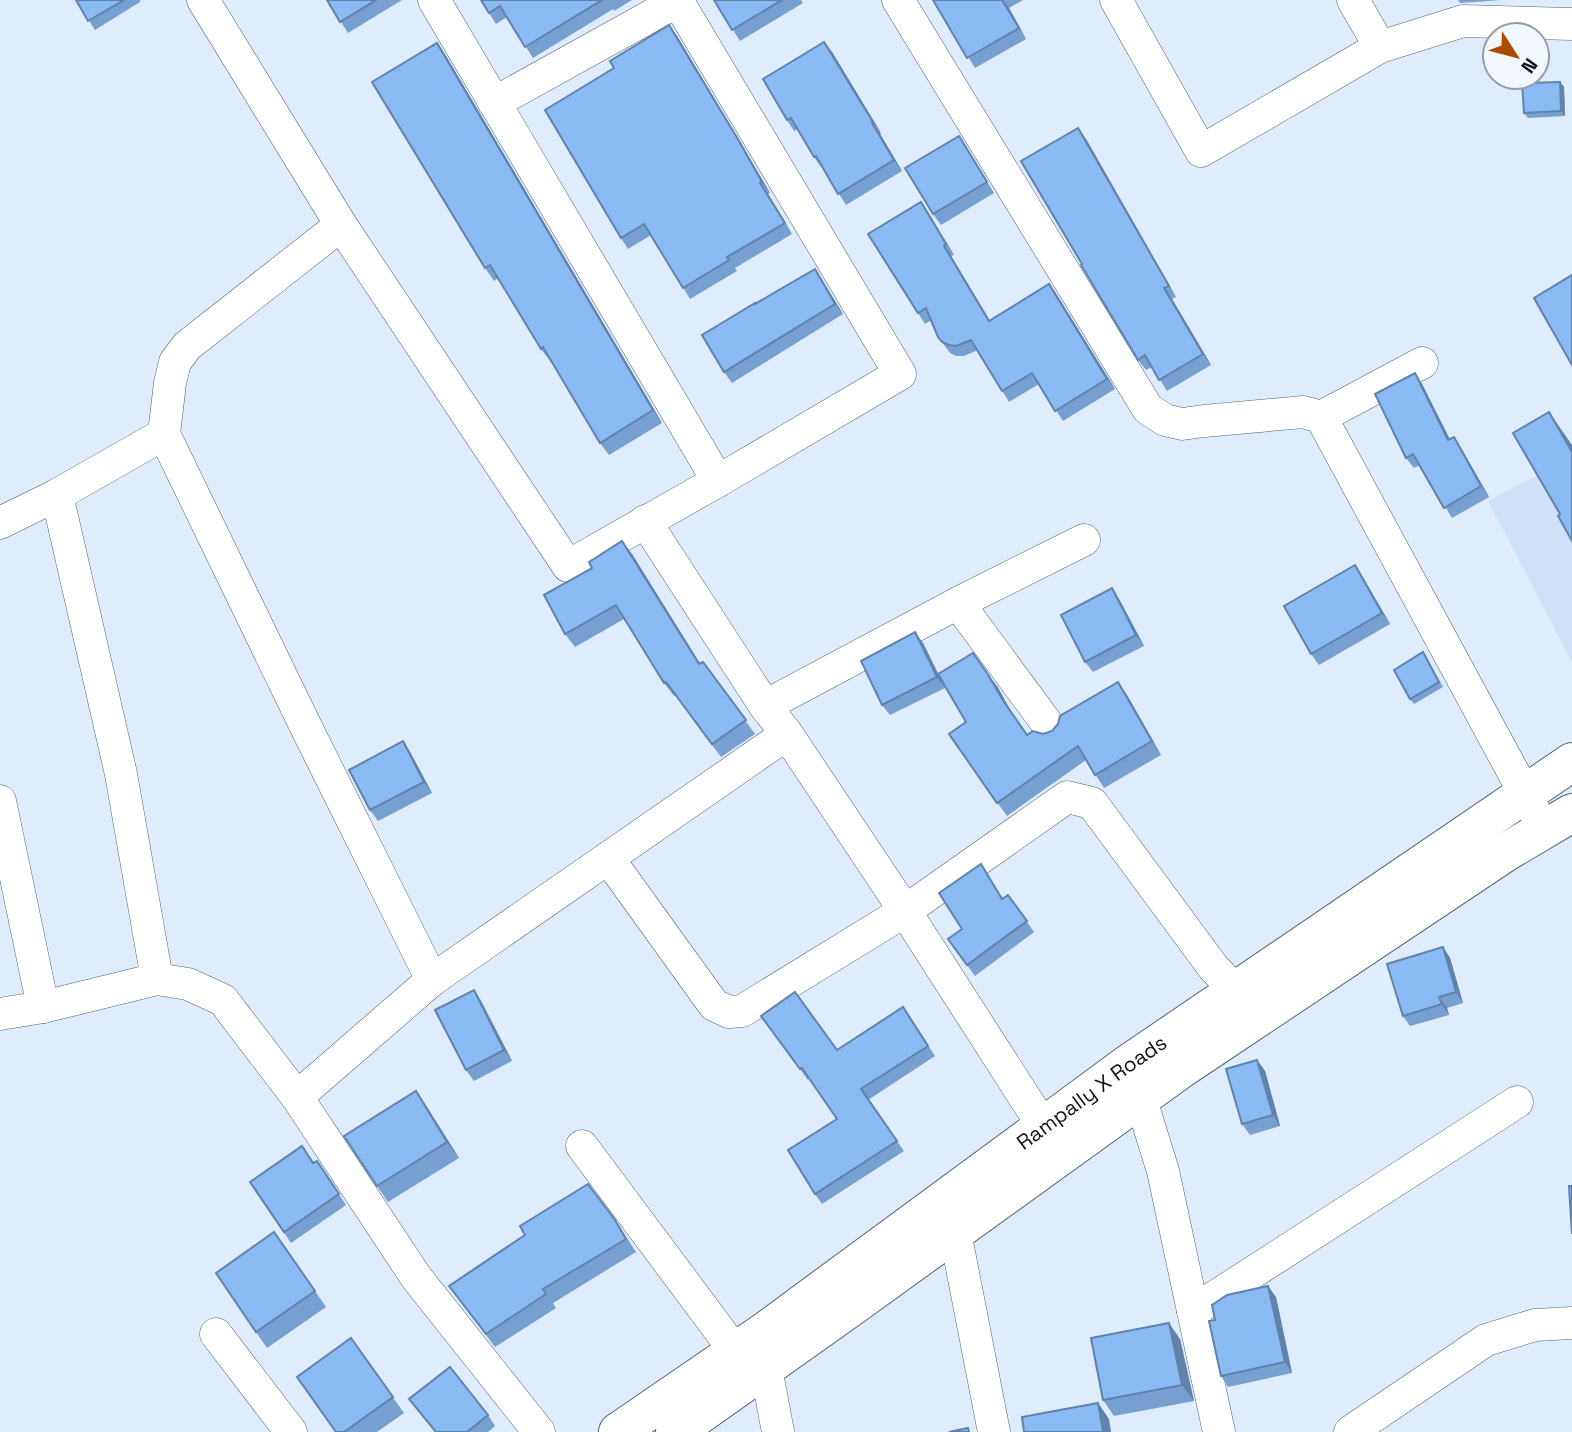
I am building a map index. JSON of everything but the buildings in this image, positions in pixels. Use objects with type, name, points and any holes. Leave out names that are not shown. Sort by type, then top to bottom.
[{"type":"main road","name":"Rampally X Roads","points":[[675,1432],[750,1359],[764,1332],[1128,1064],[1572,762]]},
{"type":"main road","name":"Rampally X Roads","points":[[618,1432],[750,1359],[956,1232],[1181,1069],[1506,852],[1558,821]]},
{"type":"street","points":[[203,0],[341,225],[568,566],[900,374],[677,1],[494,103]]},
{"type":"street","points":[[433,0],[718,481]]},
{"type":"street","points":[[898,0],[1148,409],[1166,420],[1182,424],[1303,412],[1321,417],[1422,363]]},
{"type":"street","points":[[1116,0],[1201,151],[1380,47],[1463,22],[1572,24]]},
{"type":"street","points":[[1353,0],[1380,47]]},
{"type":"street","points":[[341,225],[187,346],[176,362],[170,383],[164,434],[432,980]]},
{"type":"street","points":[[1321,417],[1525,794],[1558,821]]},
{"type":"street","points":[[0,523],[57,495],[164,434]]},
{"type":"street","points":[[57,495],[121,774],[157,979]]},
{"type":"street","points":[[645,521],[765,706],[788,734],[905,911],[1043,1126]]},
{"type":"street","points":[[765,706],[958,603],[1084,540]]},
{"type":"street","points":[[958,603],[1051,729]]},
{"type":"street","points":[[297,1097],[432,980],[788,734]]},
{"type":"street","points":[[608,858],[714,1005],[729,1012],[742,1011],[905,911],[1067,797],[1092,803],[1213,967],[1234,990]]},
{"type":"street","points":[[0,801],[43,1007]]},
{"type":"street","points":[[0,1014],[43,1007],[157,979],[188,984],[223,1000],[297,1097],[416,1277],[540,1432]]},
{"type":"street","points":[[1140,1097],[1163,1171],[1219,1432]]},
{"type":"street","points":[[1193,1311],[1517,1102]]},
{"type":"street","points":[[582,1146],[750,1359],[778,1432]]},
{"type":"street","points":[[956,1232],[994,1432]]},
{"type":"street","points":[[1350,1432],[1486,1340],[1535,1325],[1572,1323]]},
{"type":"street","points":[[216,1334],[291,1432]]},
{"type":"shaded area","points":[[1572,457],[1572,662],[1488,501]]}]
